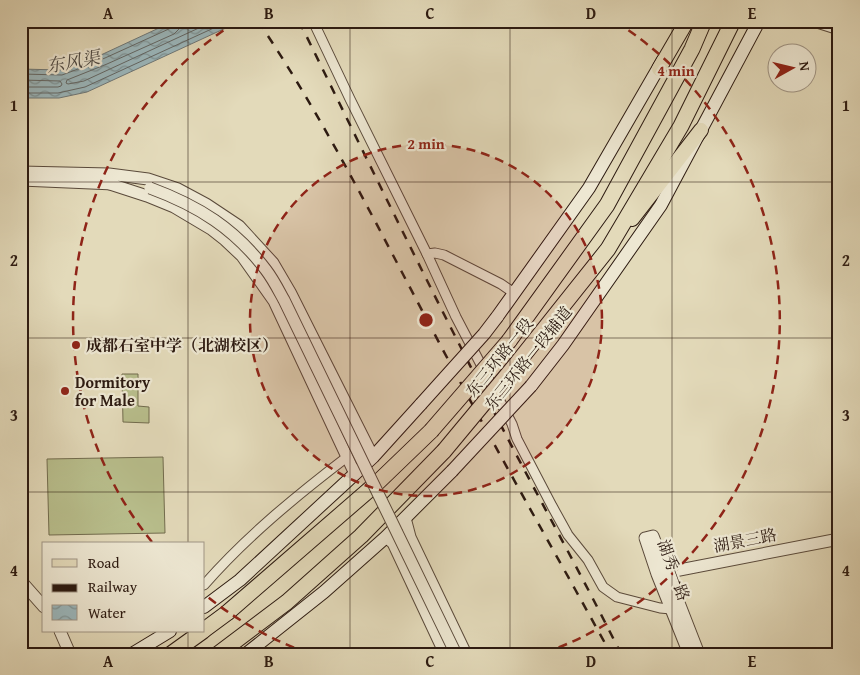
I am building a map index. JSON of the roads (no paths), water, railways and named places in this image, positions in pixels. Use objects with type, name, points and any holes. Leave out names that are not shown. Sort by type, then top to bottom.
[{"type":"highway","name":"东三环路一段","points":[[205,630],[227,613],[377,483],[431,431],[509,341],[607,205],[692,49],[704,21]]},
{"type":"highway","name":"东三环路一段","points":[[218,654],[287,602],[361,536],[444,452],[518,362],[608,249],[681,126],[733,21]]},
{"type":"highway","name":"东三环路一段","points":[[166,654],[177,650],[202,632]]},
{"type":"main road","points":[[659,68],[681,21]]},
{"type":"main road","points":[[205,606],[240,580],[373,457],[484,334],[589,188],[687,21]]},
{"type":"main road","name":"东三环路一段辅道","points":[[246,654],[324,592],[386,537],[452,471],[530,386],[563,345],[661,205],[759,21]]},
{"type":"main road","points":[[608,249],[701,130]]},
{"type":"main road","points":[[132,654],[168,632]]},
{"type":"street","points":[[313,21],[456,317],[568,535],[588,560],[603,587],[617,597],[671,609]]},
{"type":"street","points":[[814,21],[839,29]]},
{"type":"street","points":[[21,172],[108,179],[150,188],[173,196],[194,207],[242,242],[267,272],[289,309],[456,654]]},
{"type":"street","points":[[108,179],[174,207],[211,229],[242,256],[274,301],[355,474]]},
{"type":"street","points":[[21,180],[148,179],[178,189],[206,204],[239,226],[273,263],[290,292],[373,457]]},
{"type":"street","points":[[427,254],[444,255],[501,284],[514,293]]},
{"type":"street","points":[[205,584],[238,548],[347,457]]},
{"type":"street","points":[[405,518],[410,537],[466,654]]},
{"type":"street","points":[[386,537],[393,543],[445,654]]},
{"type":"street","name":"湖景三路","points":[[662,573],[839,539]]},
{"type":"street","name":"湖秀一路","points":[[662,573],[671,609],[688,654]]},
{"type":"street","name":"湖秀一路","points":[[662,573],[699,654]]},
{"type":"street","points":[[21,581],[42,605]]},
{"type":"street","points":[[60,632],[70,654]]},
{"type":"water","points":[[174,21],[241,21],[87,92],[59,98],[21,98],[21,69],[60,70],[76,65]]},
{"type":"railway","points":[[258,21],[283,59],[328,136],[477,414],[611,654]]},
{"type":"railway","points":[[299,21],[468,362],[621,654]]},
{"type":"place","name":"成都石室中学（北湖校区）","points":[[76,345]]},
{"type":"place","name":"Dormitory for Male","points":[[65,391]]},
{"type":"water label","name":"东风渠","points":[[73,62]]}]
